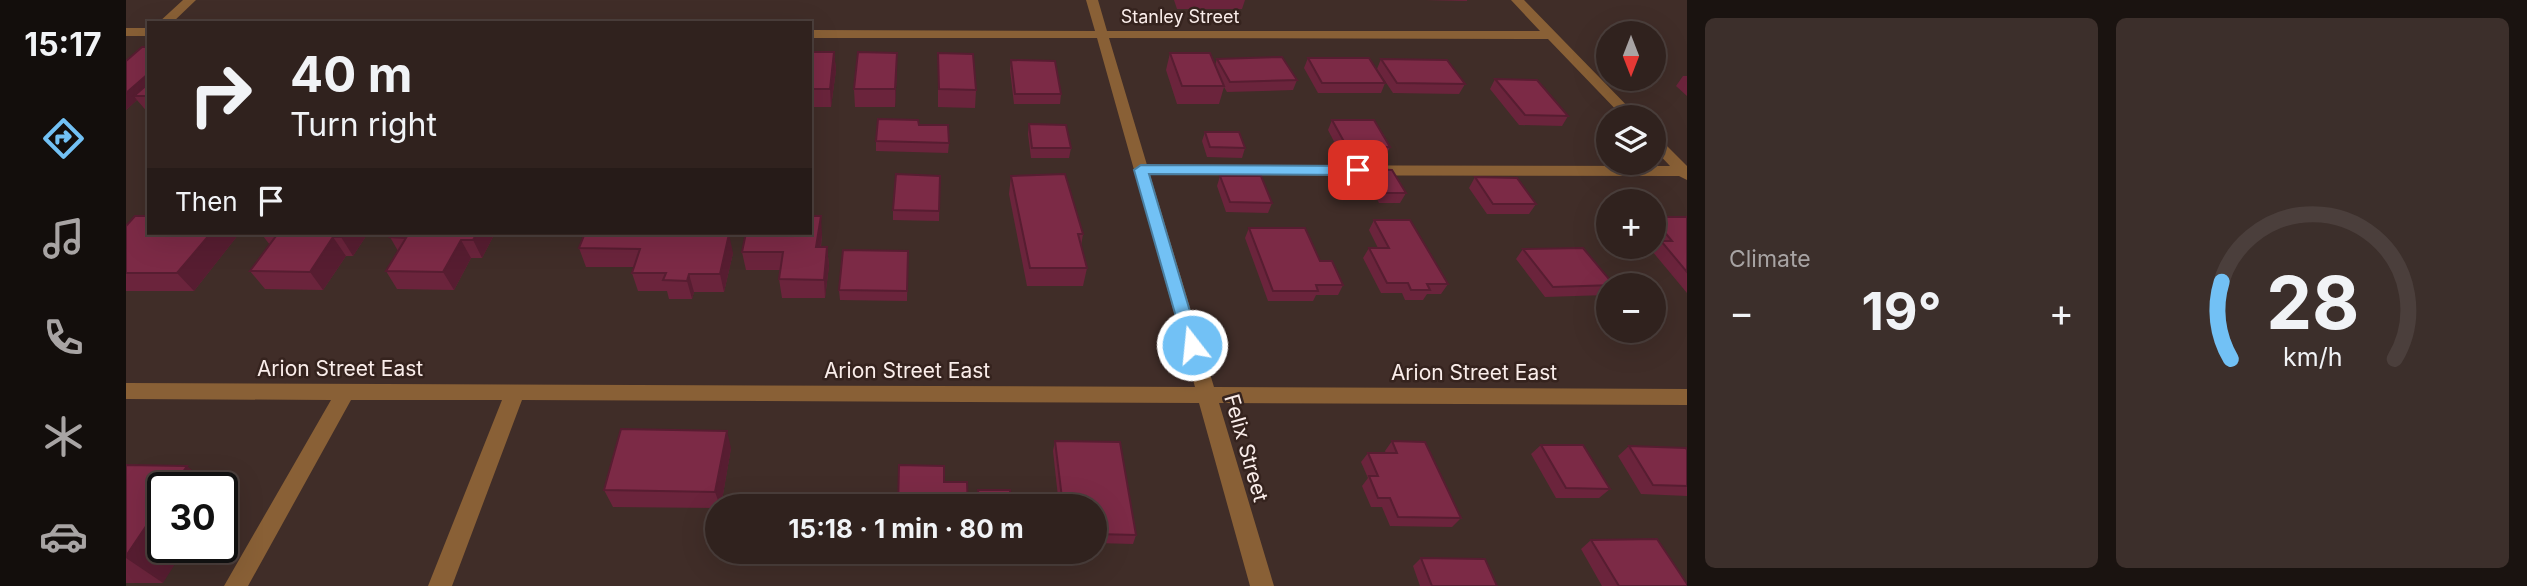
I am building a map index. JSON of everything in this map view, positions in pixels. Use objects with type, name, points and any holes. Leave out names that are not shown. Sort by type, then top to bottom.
[{"type":"street","points":[[166,21],[190,0]]},
{"type":"street","name":"Felix Street","points":[[1092,0],[1262,586]]},
{"type":"street","points":[[1517,0],[1619,105]]},
{"type":"street","points":[[126,32],[147,32]]},
{"type":"street","name":"Stanley Street","points":[[812,34],[1551,35]]},
{"type":"street","points":[[1666,153],[1685,173]]},
{"type":"street","points":[[1141,170],[1685,173]]},
{"type":"street","name":"Arion Street East","points":[[126,391],[1687,397]]},
{"type":"street","points":[[236,586],[345,392]]},
{"type":"street","points":[[440,586],[514,393]]},
{"type":"building","points":[[142,47],[147,47],[147,75],[126,93],[126,61]]},
{"type":"building","points":[[812,52],[834,52],[830,89],[812,89]]},
{"type":"building","points":[[858,52],[897,53],[895,89],[854,89]]},
{"type":"building","points":[[938,53],[973,54],[976,90],[939,89]]},
{"type":"building","points":[[1170,53],[1210,53],[1224,86],[1182,86]]},
{"type":"building","points":[[1282,57],[1297,80],[1230,82],[1217,59]]},
{"type":"building","points":[[1308,58],[1369,58],[1385,83],[1322,83]]},
{"type":"building","points":[[1381,59],[1447,60],[1465,84],[1397,83]]},
{"type":"building","points":[[1011,60],[1055,61],[1061,94],[1015,94]]},
{"type":"building","points":[[1495,79],[1537,80],[1568,116],[1525,115]]},
{"type":"building","points":[[147,85],[147,96],[134,96]]},
{"type":"building","points":[[878,119],[918,120],[919,125],[948,125],[949,143],[876,141]]},
{"type":"building","points":[[1332,120],[1374,120],[1390,147],[1347,147]]},
{"type":"building","points":[[1029,124],[1066,125],[1071,148],[1032,148]]},
{"type":"building","points":[[1205,132],[1239,132],[1245,148],[1210,147]]},
{"type":"building","points":[[1372,169],[1392,170],[1406,193],[1385,193]]},
{"type":"building","points":[[896,174],[940,176],[939,211],[893,210]]},
{"type":"building","points":[[1065,174],[1083,234],[1078,234],[1087,268],[1030,268],[1011,176]]},
{"type":"building","points":[[1220,176],[1261,176],[1272,203],[1230,202]]},
{"type":"building","points":[[1475,177],[1517,178],[1536,204],[1493,204]]},
{"type":"building","points":[[135,216],[147,216],[147,235],[209,235],[177,273],[126,273],[126,226]]},
{"type":"building","points":[[812,216],[821,216],[816,247],[827,247],[824,280],[779,279],[783,252],[742,252],[746,235],[812,235]]},
{"type":"building","points":[[1666,217],[1687,217],[1687,272],[1666,247],[1666,241],[1672,241],[1666,234]]},
{"type":"building","points":[[1374,220],[1410,220],[1448,284],[1427,284],[1430,290],[1411,290],[1408,283],[1387,283],[1369,248],[1389,248]]},
{"type":"building","points":[[1249,228],[1305,228],[1320,261],[1332,261],[1343,285],[1316,285],[1318,291],[1273,291]]},
{"type":"building","points":[[342,235],[333,237],[310,272],[250,271],[276,236],[263,236]]},
{"type":"building","points":[[476,235],[473,240],[461,240],[443,272],[386,271],[406,238],[390,237]]},
{"type":"building","points":[[584,235],[729,235],[720,274],[689,274],[687,281],[663,280],[666,273],[632,273],[640,249],[579,248]]},
{"type":"building","points":[[1583,248],[1604,273],[1596,273],[1596,286],[1553,287],[1523,249]]},
{"type":"building","points":[[843,250],[908,251],[907,291],[839,290]]},
{"type":"building","points":[[621,429],[727,431],[715,492],[604,490]]},
{"type":"building","points":[[1055,441],[1120,442],[1136,535],[1107,534],[1107,494],[1062,494]]},
{"type":"building","points":[[1392,441],[1425,442],[1461,518],[1398,517],[1390,498],[1378,498],[1369,476],[1378,476],[1368,453],[1397,453]]},
{"type":"building","points":[[1541,445],[1583,445],[1610,489],[1566,488]]},
{"type":"building","points":[[1629,446],[1686,448],[1687,486],[1653,485]]},
{"type":"building","points":[[126,465],[187,466],[183,472],[147,472],[147,525],[126,556]]},
{"type":"building","points":[[899,465],[944,466],[944,482],[967,482],[968,494],[898,494]]},
{"type":"building","points":[[978,490],[1010,490],[1010,494],[978,494]]},
{"type":"building","points":[[1657,539],[1687,586],[1619,586],[1591,540]]},
{"type":"building","points":[[1421,558],[1485,559],[1497,586],[1432,586]]},
{"type":"route","points":[[1192,345],[1141,170],[1358,170]]}]
